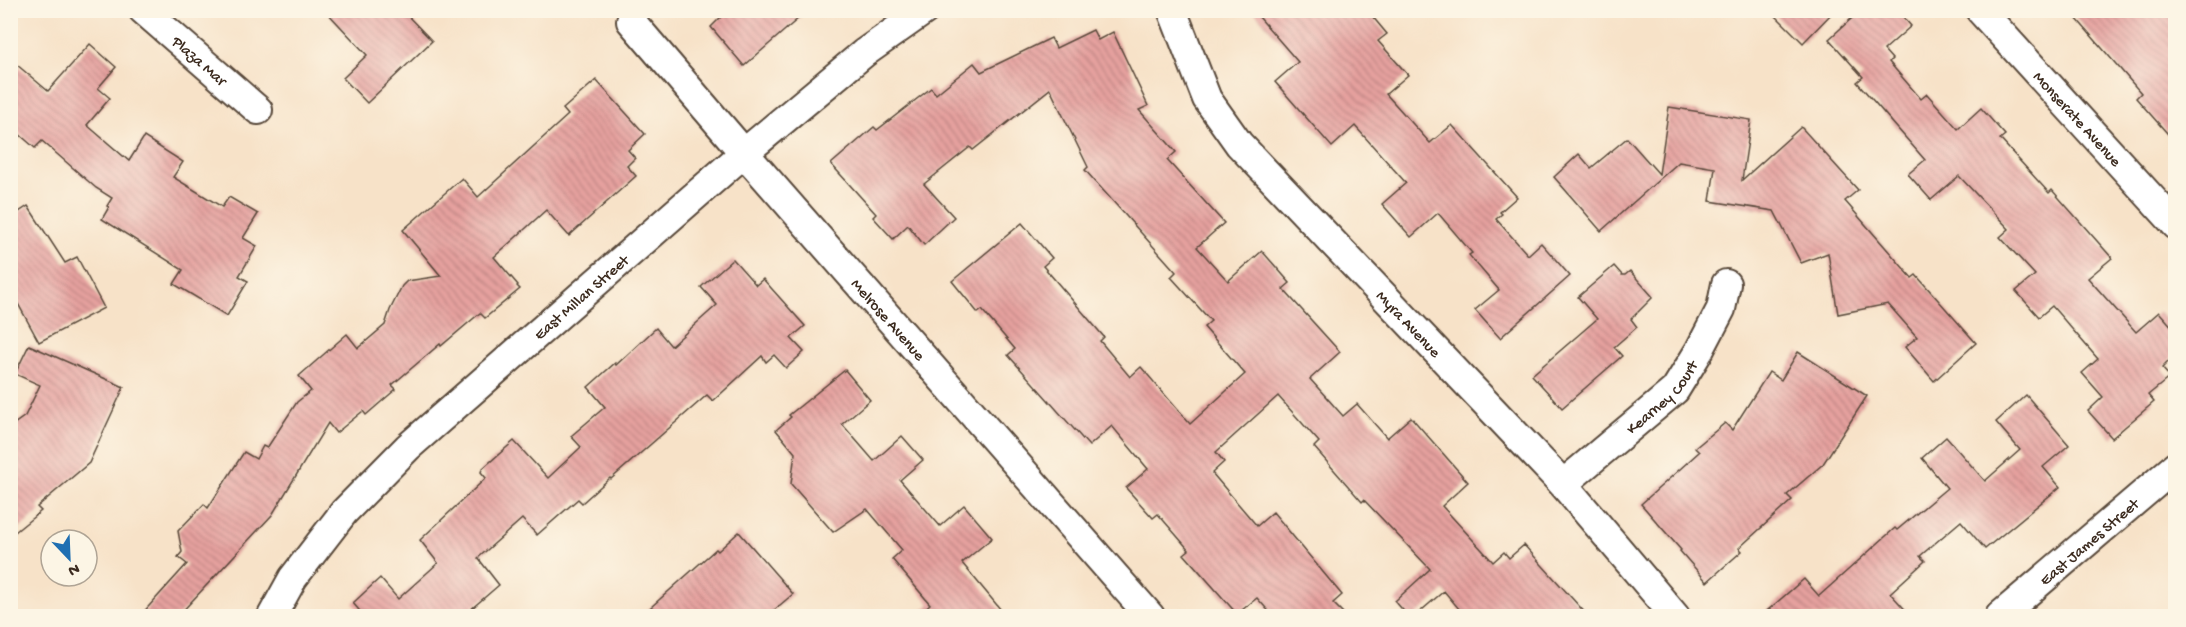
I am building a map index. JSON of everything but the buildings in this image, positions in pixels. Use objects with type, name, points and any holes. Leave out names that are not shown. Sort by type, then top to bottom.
[{"type":"street","name":"Plaza Mar","points":[[143,10],[258,110]]},
{"type":"street","name":"East Millan Street","points":[[272,616],[293,578],[344,512],[408,447],[744,153],[864,53],[925,10]]},
{"type":"street","name":"Myra Avenue","points":[[1172,10],[1207,99],[1239,144],[1563,484],[1675,616]]},
{"type":"street","name":"Monserate Avenue","points":[[1980,10],[2175,225]]},
{"type":"street","name":"Melrose Avenue","points":[[631,21],[1150,616]]},
{"type":"street","name":"Kearney Court","points":[[1563,484],[1675,390],[1721,309],[1726,284]]},
{"type":"street","name":"East James Street","points":[[2000,616],[2175,466]]}]
